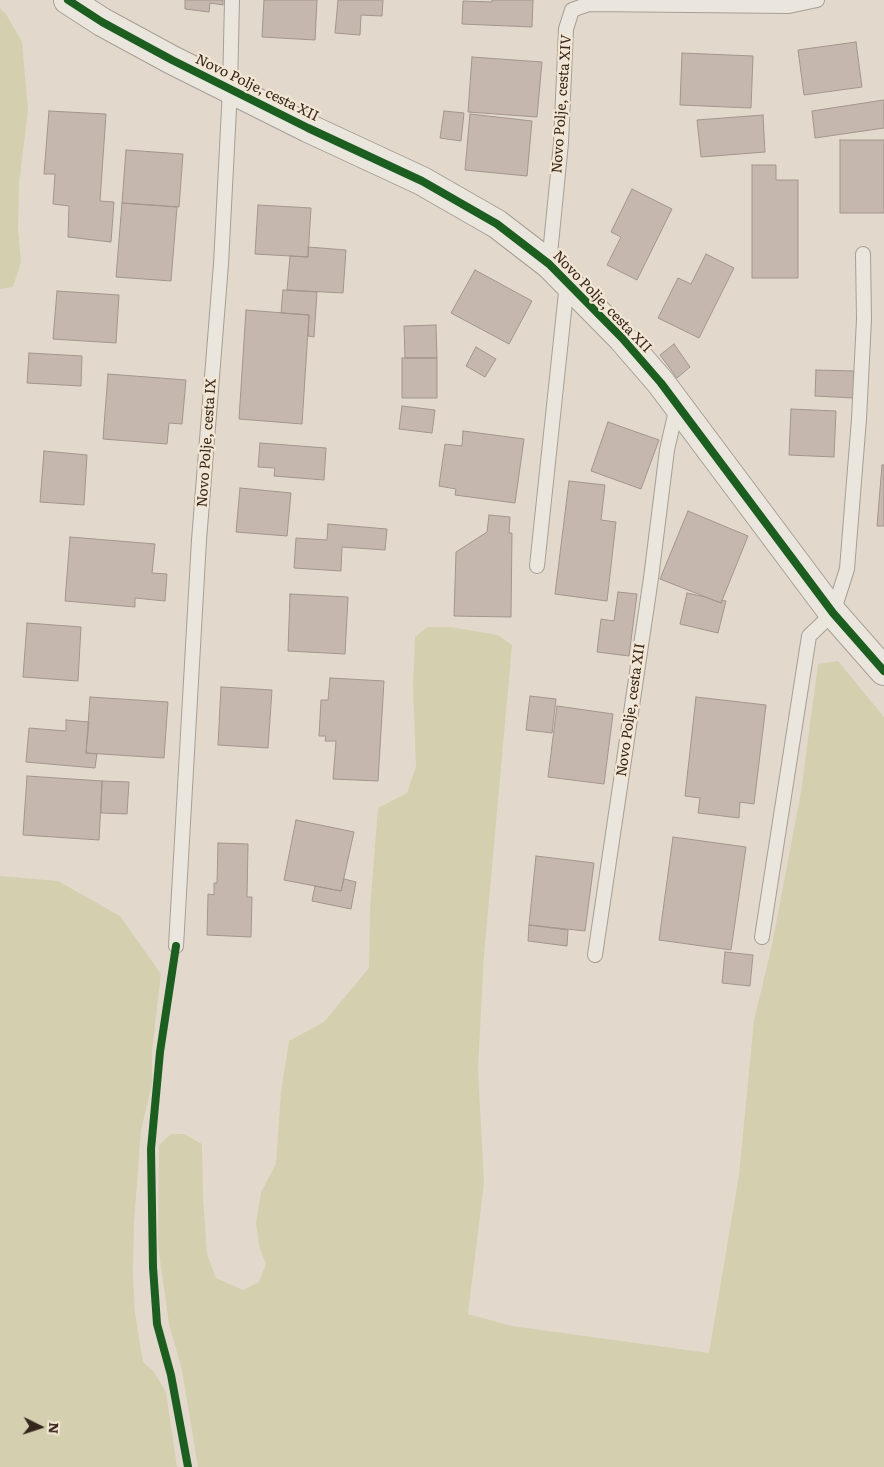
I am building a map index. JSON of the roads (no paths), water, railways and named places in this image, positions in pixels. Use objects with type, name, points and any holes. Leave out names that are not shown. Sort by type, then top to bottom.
[{"type":"street","name":"Novo Polje, cesta XII","points":[[68,0],[102,22],[154,51],[308,128],[422,181],[497,224],[558,273],[622,338],[661,383],[833,613],[884,671]]},
{"type":"lane","name":"Novo Polje, cesta IX","points":[[176,946],[199,540],[220,264],[230,89],[232,0]]},
{"type":"lane","name":"Novo Polje, cesta XIV","points":[[558,273],[560,143],[566,29],[572,10],[588,4],[789,6],[817,0]]},
{"type":"lane","points":[[762,937],[809,636],[833,613],[848,569],[864,319],[863,254]]},
{"type":"lane","name":"Novo Polje, cesta XII","points":[[537,566],[558,273]]},
{"type":"lane","name":"Novo Polje, cesta XII","points":[[595,955],[668,450],[677,406]]}]
